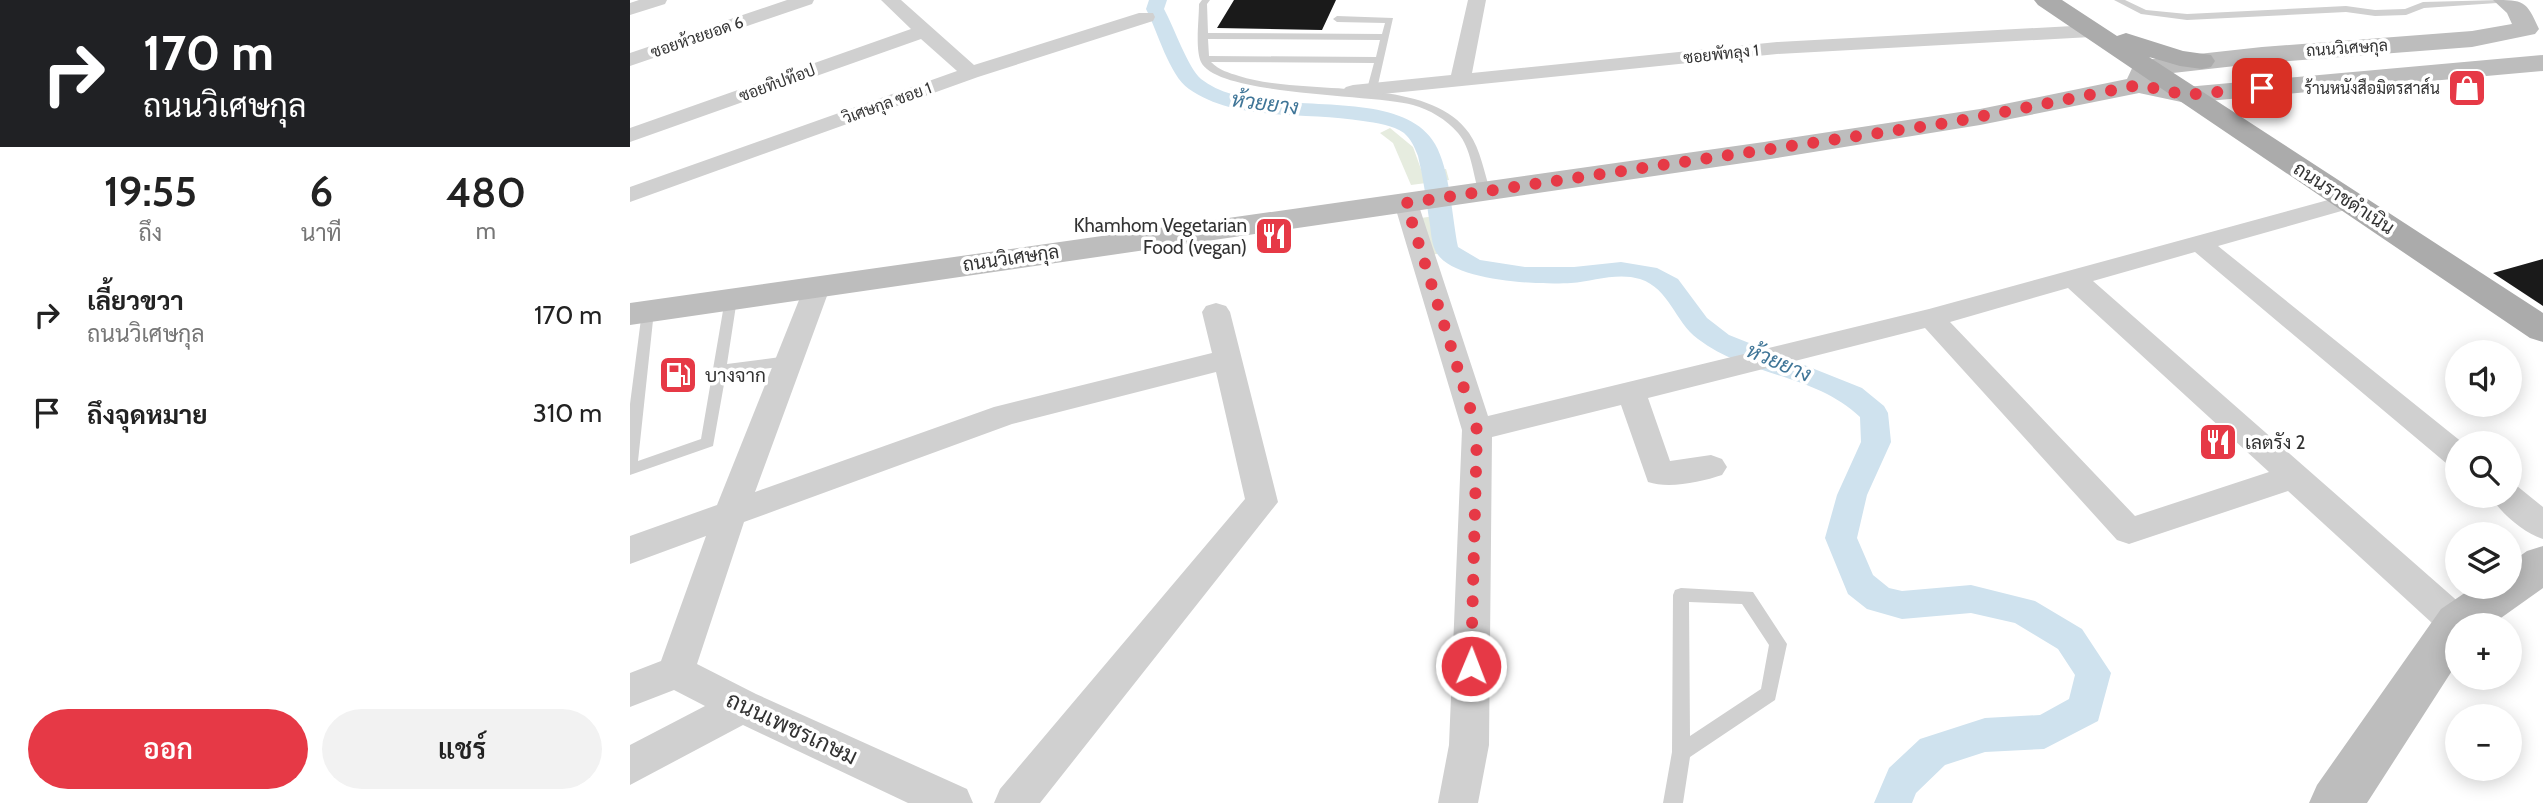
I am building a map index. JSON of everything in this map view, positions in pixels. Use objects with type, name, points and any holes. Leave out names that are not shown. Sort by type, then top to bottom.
[{"type":"main road","name":"ถนนราชดำเนิน","points":[[2046,0],[2091,31],[2142,76],[2186,95],[2541,327]]},
{"type":"main road","points":[[2505,0],[2535,27],[2521,34],[2523,41],[2543,56]]},
{"type":"main road","name":"ถนนวิเศษกุล","points":[[639,312],[1478,194],[1980,117],[2202,61],[2472,40],[2535,27]]},
{"type":"main road","points":[[2091,31],[2112,35],[2141,48],[2202,61]]},
{"type":"main road","name":"ถนนวิเศษกุล","points":[[2186,95],[2543,63]]},
{"type":"main road","points":[[2472,613],[2543,564]]},
{"type":"main road","points":[[2336,803],[2445,641]]},
{"type":"street","points":[[630,9],[658,0]]},
{"type":"street","name":"ซอยห้วยยอด 6","points":[[630,60],[804,0]]},
{"type":"street","points":[[890,0],[971,74]]},
{"type":"street","points":[[1460,80],[1477,0]]},
{"type":"street","name":"วิเศษกุล ซอย 1","points":[[630,195],[971,74],[1146,16]]},
{"type":"street","name":"ซอยทิปท๊อป","points":[[630,135],[924,31]]},
{"type":"street","name":"ซอยพัทลุง 1","points":[[1363,90],[1777,48],[2091,31]]},
{"type":"street","points":[[1477,430],[1931,318],[2350,201]]},
{"type":"street","points":[[1406,203],[1477,430],[1469,745],[1458,803]]},
{"type":"street","points":[[2199,243],[2445,445]]},
{"type":"street","points":[[2074,279],[2446,613]]},
{"type":"street","points":[[630,690],[676,672],[730,514],[818,285]]},
{"type":"street","points":[[1014,803],[1262,502],[1216,312]]},
{"type":"street","points":[[1931,318],[2129,531],[2292,477]]},
{"type":"street","points":[[630,550],[1005,415],[1227,359]]},
{"type":"street","points":[[1631,390],[1659,474],[1711,467]]},
{"type":"street","points":[[2522,508],[2543,526]]},
{"type":"street","name":"ถนนเพชรเกษม","points":[[676,672],[742,706],[953,803]]},
{"type":"street","points":[[630,766],[742,706]]},
{"type":"lane","points":[[1206,0],[1203,4],[1204,59],[1209,67],[1254,85],[1280,89],[1363,90],[1437,111],[1464,133],[1478,194]]},
{"type":"lane","points":[[2118,0],[2144,12],[2187,17],[2346,9],[2375,13],[2406,12],[2423,5],[2497,0]]},
{"type":"lane","points":[[1337,19],[1390,20],[1380,60],[1363,90]]},
{"type":"lane","points":[[1205,36],[1385,37]]},
{"type":"lane","points":[[1204,59],[1380,60]]},
{"type":"lane","points":[[630,469],[708,442],[731,299]]},
{"type":"lane","points":[[630,464],[639,312]]},
{"type":"lane","points":[[720,369],[788,361]]},
{"type":"lane","points":[[1673,803],[1681,751],[1681,595],[1746,597],[1778,645],[1769,694],[1681,751]]},
{"type":"shaded area","points":[[1390,128],[1413,147],[1422,172],[1446,169],[1449,180],[1411,185],[1393,143],[1380,133]]},
{"type":"shaded area","points":[[1449,214],[1451,220],[1436,223],[1444,253],[1430,255],[1421,218]]},
{"type":"building","points":[[1234,0],[1336,0],[1322,30],[1217,28]]},
{"type":"building","points":[[2543,259],[2543,306],[2493,273]]},
{"type":"waterway","name":"ห้วยยาง","points":[[1158,0],[1155,9],[1167,30],[1183,71],[1195,84],[1218,96],[1248,103],[1356,113],[1387,119],[1411,129],[1425,145],[1429,156],[1447,250],[1457,258],[1488,270],[1525,275],[1574,275],[1621,269],[1648,273],[1669,285],[1698,325],[1720,341],[1845,390],[1874,413],[1876,442],[1852,495],[1841,538],[1860,584],[1879,599],[1902,605],[1971,599],[2023,611],[2070,639],[2093,673],[2085,709],[2044,732],[1985,735],[1933,751],[1902,781],[1893,803]]},
{"type":"place","name":"ร้านหนังสือมิตรสาส์น","points":[[2467,88]]},
{"type":"place","name":"Khamhom Vegetarian Food (vegan)","points":[[1274,236]]},
{"type":"place","name":"บางจาก","points":[[678,375]]},
{"type":"place","name":"เลตรัง 2","points":[[2218,442]]},
{"type":"route","points":[[1471,666],[1477,430],[1406,203],[1953,122],[2139,85],[2186,95],[2262,88]]}]
